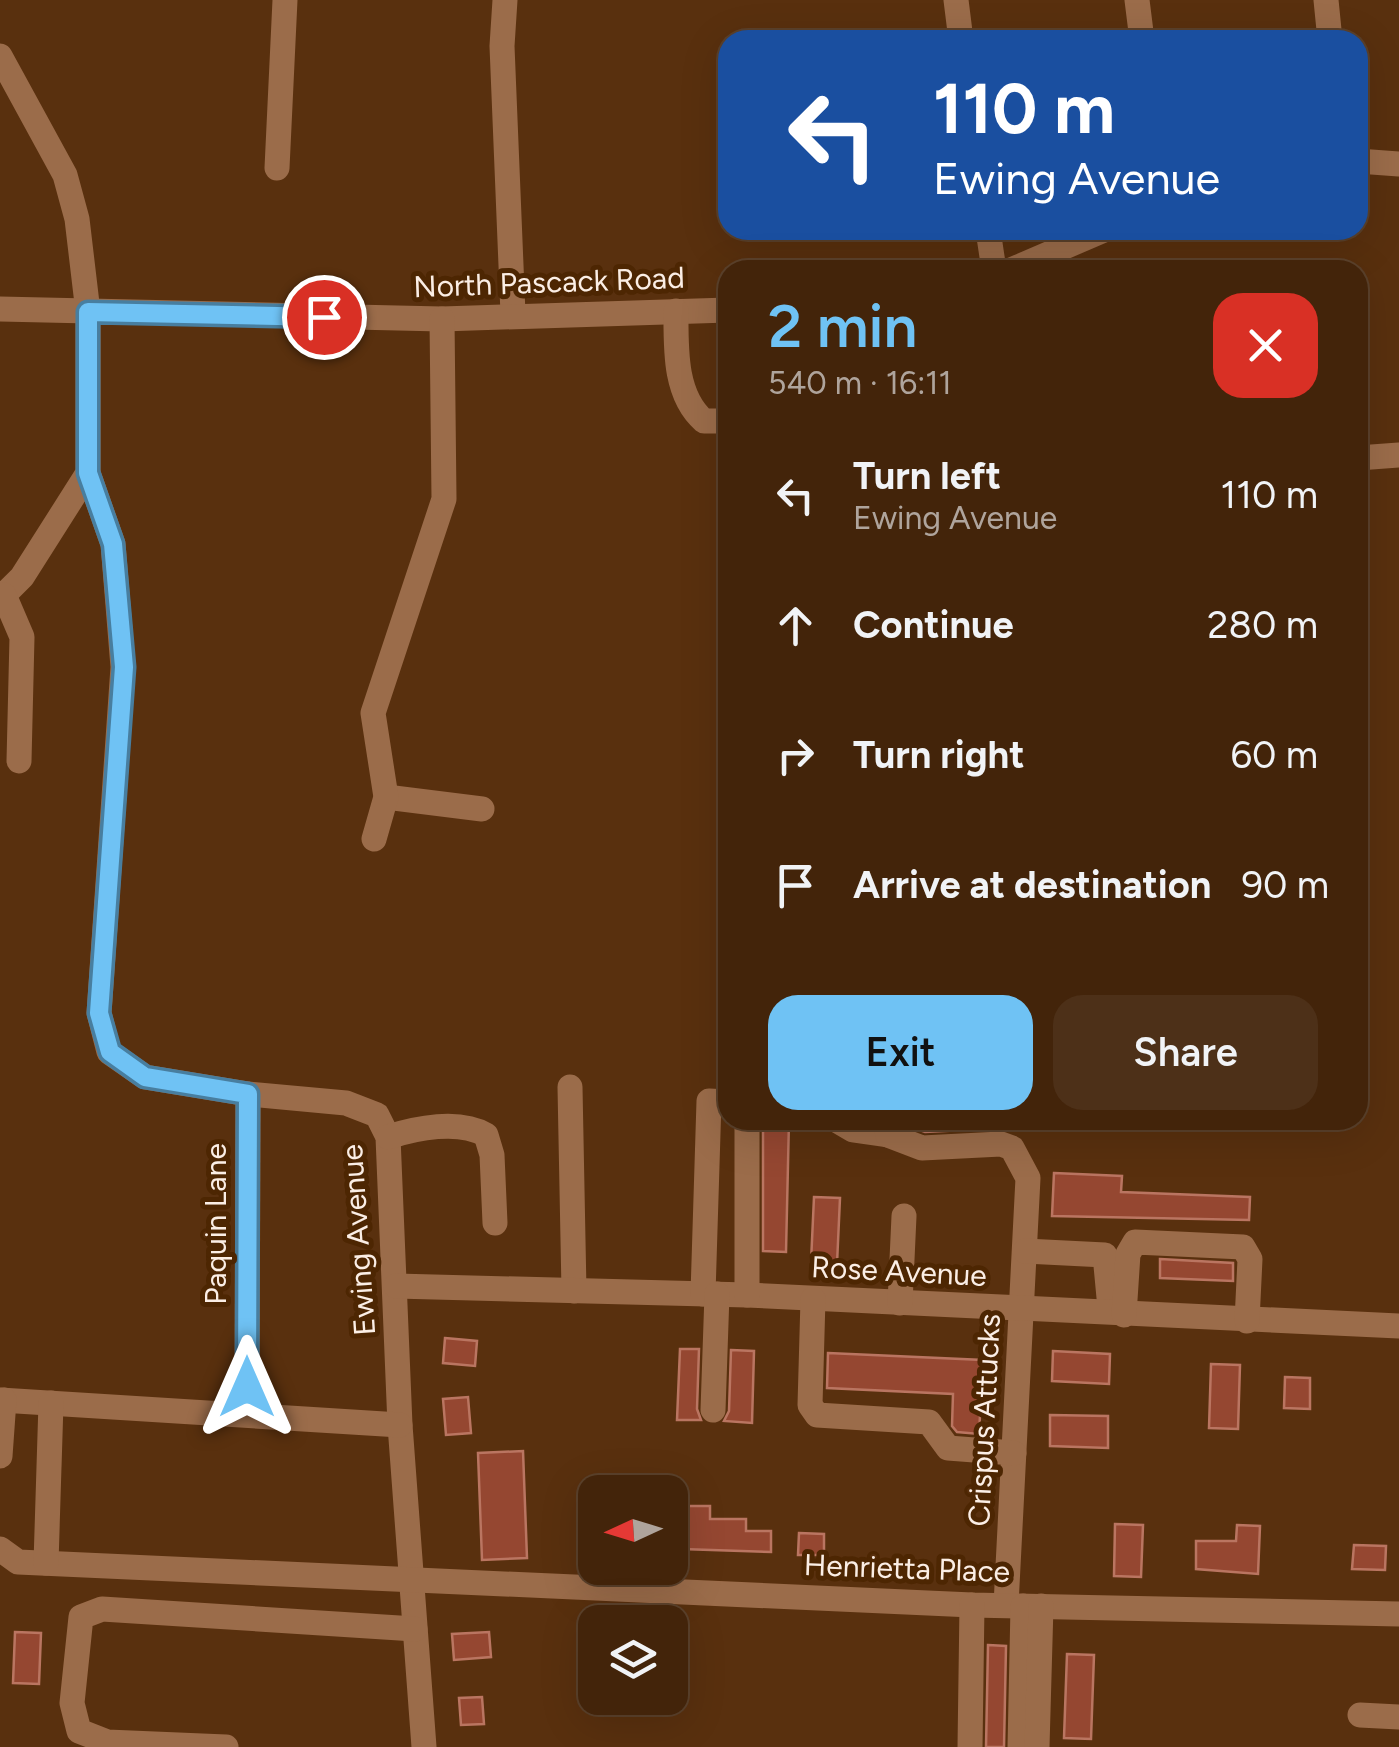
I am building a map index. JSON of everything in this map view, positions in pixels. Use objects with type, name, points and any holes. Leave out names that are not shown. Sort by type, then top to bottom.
[{"type":"street","points":[[277,168],[285,0]]},
{"type":"street","points":[[505,0],[502,46],[513,314]]},
{"type":"street","points":[[956,0],[960,30]]},
{"type":"street","points":[[1137,0],[1141,30]]},
{"type":"street","points":[[1326,0],[1329,30]]},
{"type":"street","points":[[0,56],[65,176],[76,219],[88,312],[88,473],[22,577],[2,597],[22,637],[19,761]]},
{"type":"street","points":[[1368,162],[1399,164]]},
{"type":"street","points":[[1034,260],[1080,240]]},
{"type":"street","name":"North Pascack Road","points":[[0,309],[442,320],[513,314],[718,310]]},
{"type":"street","points":[[676,311],[676,362],[693,412],[704,421],[718,421]]},
{"type":"street","points":[[374,839],[386,796],[373,714],[444,499],[442,320]]},
{"type":"street","points":[[1368,457],[1399,455]]},
{"type":"street","name":"Ewing Avenue","points":[[88,473],[113,544],[124,667],[99,1013],[110,1052],[145,1077],[248,1094],[346,1103],[377,1115],[388,1138],[400,1425],[424,1747]]},
{"type":"street","points":[[386,796],[482,809]]},
{"type":"street","points":[[570,1087],[574,1291]]},
{"type":"street","name":"Paquin Lane","points":[[247,1414],[248,1094]]},
{"type":"street","points":[[714,1410],[709,1101],[718,1101]]},
{"type":"street","points":[[388,1138],[424,1128],[474,1129],[486,1134],[492,1154],[495,1223]]},
{"type":"street","points":[[747,1130],[747,1295]]},
{"type":"street","points":[[891,1130],[922,1148],[1000,1132]]},
{"type":"street","name":"Crispus Attucks","points":[[1000,1132],[1028,1178],[1014,1452],[1023,1606]]},
{"type":"street","points":[[900,1303],[904,1216]]},
{"type":"street","points":[[1117,1315],[1128,1254],[1135,1242],[1189,1244],[1244,1247],[1250,1259],[1248,1321]]},
{"type":"street","points":[[1024,1252],[1105,1255],[1117,1315]]},
{"type":"street","name":"Rose Avenue","points":[[396,1286],[747,1295],[1399,1326]]},
{"type":"street","points":[[814,1299],[810,1405],[817,1415],[929,1422],[948,1448],[1014,1452]]},
{"type":"street","points":[[0,1456],[2,1400],[400,1425]]},
{"type":"street","points":[[46,1563],[51,1402]]},
{"type":"street","name":"Henrietta Place","points":[[0,1549],[18,1562],[1023,1606],[1399,1614]]},
{"type":"street","points":[[970,1747],[972,1604]]},
{"type":"street","points":[[1020,1747],[1023,1606]]},
{"type":"street","points":[[1023,1606],[1037,1747]]},
{"type":"street","points":[[226,1747],[107,1742],[79,1731],[72,1703],[81,1617],[102,1609],[415,1629]]},
{"type":"street","points":[[1360,1715],[1399,1717]]},
{"type":"building","points":[[763,1130],[789,1130],[786,1252],[763,1251]]},
{"type":"building","points":[[1054,1173],[1122,1176],[1121,1192],[1250,1197],[1249,1220],[1052,1216]]},
{"type":"building","points":[[814,1197],[840,1198],[837,1264],[811,1262]]},
{"type":"building","points":[[1160,1259],[1233,1263],[1233,1281],[1160,1278]]},
{"type":"building","points":[[445,1338],[477,1341],[475,1366],[443,1363]]},
{"type":"building","points":[[680,1349],[699,1349],[697,1409],[701,1420],[677,1420]]},
{"type":"building","points":[[731,1350],[754,1351],[752,1423],[724,1421],[729,1411]]},
{"type":"building","points":[[1053,1351],[1110,1354],[1109,1384],[1052,1381]]},
{"type":"building","points":[[828,1353],[983,1360],[979,1434],[957,1432],[952,1426],[953,1394],[827,1388]]},
{"type":"building","points":[[1211,1364],[1240,1365],[1238,1429],[1209,1428]]},
{"type":"building","points":[[1285,1377],[1310,1378],[1310,1409],[1284,1408]]},
{"type":"building","points":[[468,1397],[471,1433],[446,1435],[443,1399]]},
{"type":"building","points":[[1050,1415],[1108,1416],[1108,1448],[1050,1446]]},
{"type":"building","points":[[523,1451],[527,1558],[482,1560],[478,1453]]},
{"type":"building","points":[[688,1506],[710,1506],[710,1519],[746,1519],[746,1531],[771,1531],[771,1552],[688,1549]]},
{"type":"building","points":[[1115,1524],[1143,1525],[1141,1577],[1114,1576]]},
{"type":"building","points":[[1237,1525],[1260,1526],[1258,1574],[1196,1569],[1196,1541],[1236,1541]]},
{"type":"building","points":[[799,1533],[824,1534],[824,1555],[798,1555]]},
{"type":"building","points":[[1354,1545],[1386,1546],[1385,1570],[1352,1569]]},
{"type":"building","points":[[15,1632],[41,1633],[39,1684],[13,1683]]},
{"type":"building","points":[[489,1632],[491,1657],[454,1660],[452,1634]]},
{"type":"building","points":[[988,1645],[1006,1646],[1004,1747],[986,1747]]},
{"type":"building","points":[[1067,1654],[1094,1655],[1091,1739],[1064,1738]]},
{"type":"building","points":[[482,1697],[484,1724],[461,1725],[459,1698]]},
{"type":"route","points":[[247,1387],[248,1094],[145,1077],[110,1052],[99,1013],[124,667],[113,544],[88,473],[88,312],[324,317]]}]
